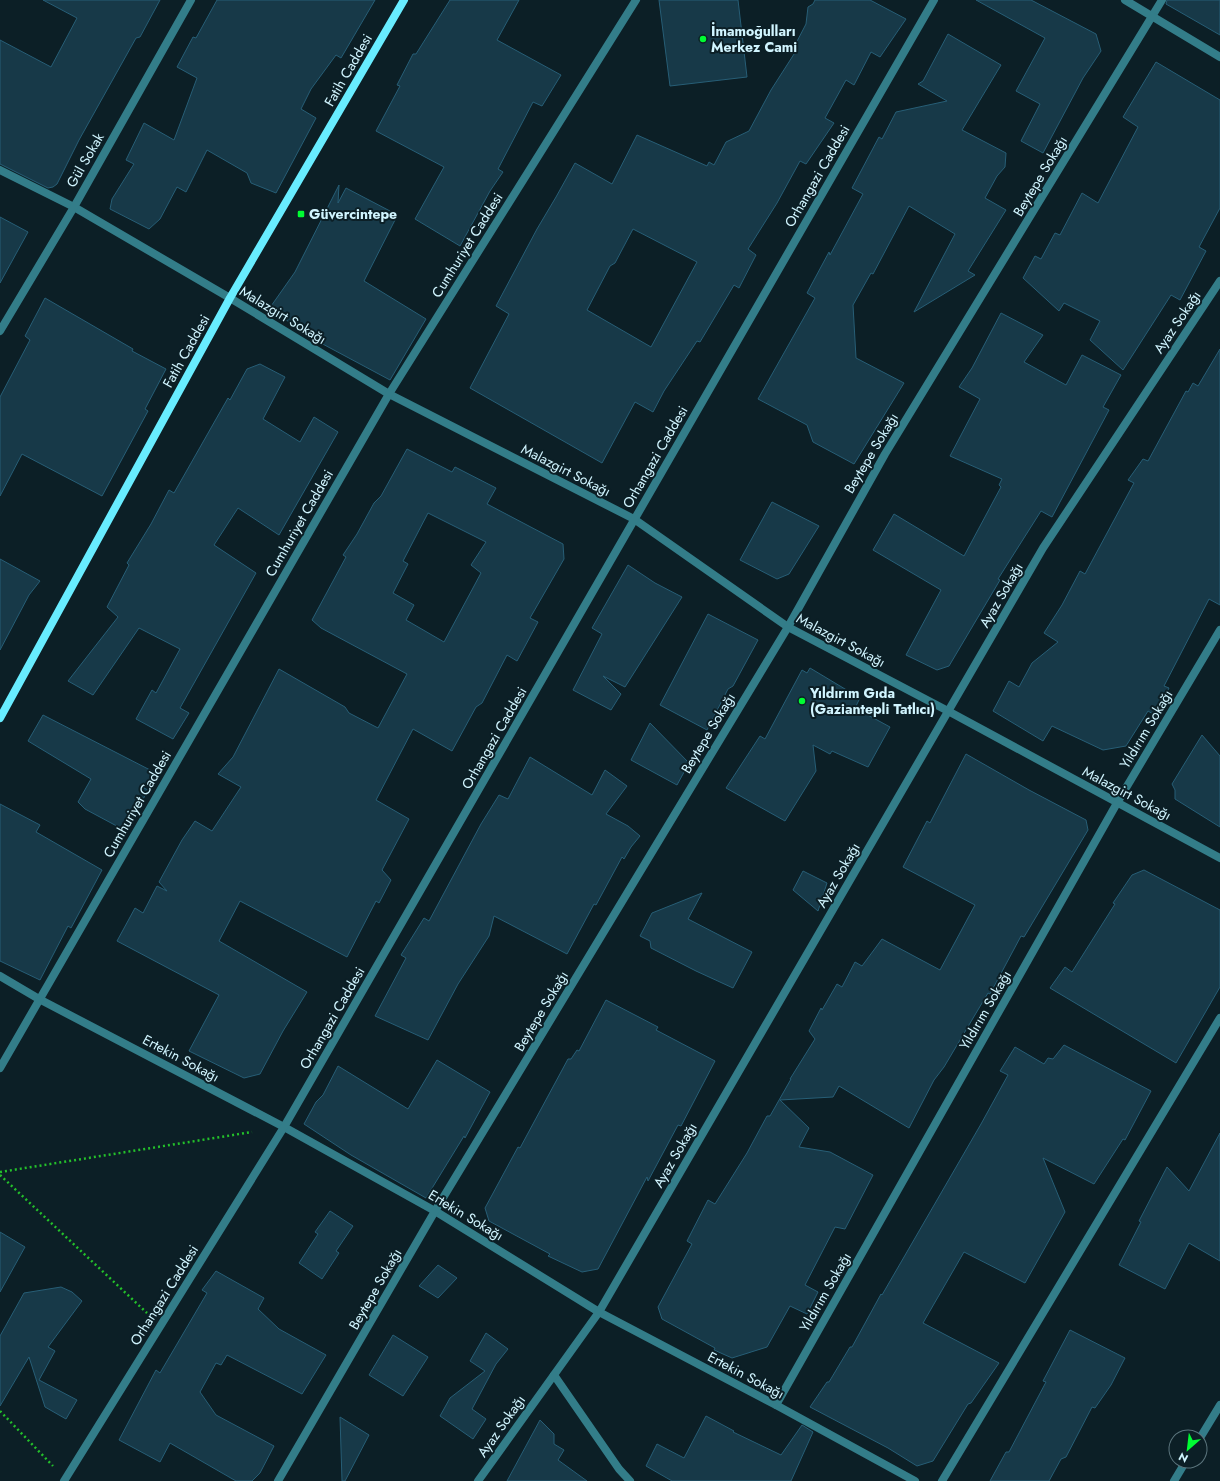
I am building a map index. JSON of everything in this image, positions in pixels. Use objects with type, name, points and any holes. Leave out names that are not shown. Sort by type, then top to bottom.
[{"type":"main road","name":"Fatih Caddesi","points":[[0,718],[230,298],[404,0]]},
{"type":"street","name":"Gül Sokak","points":[[0,331],[74,207],[191,0]]},
{"type":"street","name":"Cumhuriyet Caddesi","points":[[0,1068],[389,394],[636,0]]},
{"type":"street","name":"Orhangazi Caddesi","points":[[65,1480],[284,1127],[934,0]]},
{"type":"street","points":[[1125,0],[1220,58]]},
{"type":"street","name":"Beytepe Sokağı","points":[[278,1481],[435,1211],[788,627],[881,460],[1162,0]]},
{"type":"street","name":"Malazgirt Sokağı","points":[[0,170],[74,207],[230,298],[389,394],[634,519],[788,627],[948,711],[1220,858]]},
{"type":"street","name":"Ayaz Sokağı","points":[[478,1481],[599,1312],[1043,548],[1220,281]]},
{"type":"street","name":"Yıldırım Sokağı","points":[[776,1405],[1117,803],[1220,630]]},
{"type":"street","name":"Ertekin Sokağı","points":[[0,976],[39,999],[284,1127],[435,1211],[599,1312],[776,1405],[915,1481]]},
{"type":"street","points":[[942,1481],[1220,1018]]},
{"type":"street","points":[[554,1375],[619,1469],[630,1481]]},
{"type":"street","points":[[1206,1429],[1220,1406]]},
{"type":"street","points":[[1174,1481],[1181,1469]]},
{"type":"path","points":[[0,1174],[254,1132]]},
{"type":"path","points":[[0,1174],[161,1326]]},
{"type":"path","points":[[0,1412],[65,1480]]},
{"type":"building","points":[[43,0],[160,0],[140,37],[136,38],[79,140],[57,184],[48,188],[0,164],[0,40],[51,67],[77,18]]},
{"type":"building","points":[[217,0],[375,0],[341,58],[336,55],[311,89],[301,109],[316,118],[276,193],[251,183],[247,173],[207,150],[186,192],[177,187],[160,219],[149,229],[110,209],[112,199],[134,164],[126,160],[144,123],[174,140],[197,78],[177,67],[193,37],[196,38]]},
{"type":"building","points":[[450,0],[519,0],[497,40],[561,75],[542,106],[533,102],[498,169],[503,172],[490,191],[460,246],[415,219],[444,167],[376,131],[400,86],[397,85],[413,54],[416,54]]},
{"type":"building","name":"İmamoğulları Merkez Cami","points":[[659,0],[738,0],[747,77],[670,86]]},
{"type":"building","points":[[815,0],[870,0],[906,19],[880,57],[871,52],[854,85],[846,80],[825,118],[834,123],[806,164],[800,161],[777,203],[748,249],[756,255],[739,288],[734,285],[700,342],[697,341],[664,391],[653,412],[635,402],[602,463],[470,388],[509,314],[496,306],[537,229],[575,163],[612,184],[637,135],[707,166],[709,162],[714,165],[726,142],[749,131],[771,90],[796,51],[793,49],[806,24],[808,7],[813,4]],"holes":[[[633,229],[697,262],[651,347],[587,310],[610,266],[615,263]]]},
{"type":"building","points":[[976,0],[1031,0],[1096,34],[1101,51],[1083,78],[1043,153],[1021,141],[1040,104],[1016,91],[1045,38]]},
{"type":"building","points":[[1167,0],[1220,0],[1220,35],[1166,4]]},
{"type":"building","points":[[948,34],[1001,65],[962,130],[1006,153],[1005,167],[997,176],[985,198],[1006,210],[968,271],[975,275],[914,312],[955,234],[909,206],[873,274],[871,273],[853,305],[856,358],[904,383],[854,464],[813,442],[807,425],[758,399],[815,298],[807,293],[829,252],[830,255],[863,194],[852,188],[879,137],[882,139],[896,112],[947,101],[918,84],[923,81]]},
{"type":"building","points":[[1156,62],[1220,100],[1220,208],[1199,247],[1206,251],[1180,300],[1171,295],[1123,370],[1090,340],[1100,321],[1064,303],[1059,311],[1023,278],[1035,256],[1041,259],[1055,233],[1060,235],[1082,193],[1098,203],[1138,127],[1123,117]]},
{"type":"building","points":[[339,185],[338,203],[346,188],[390,211],[396,218],[364,281],[426,319],[390,380],[304,334],[305,332],[269,309],[295,272]]},
{"type":"building","points":[[0,217],[28,232],[0,283]]},
{"type":"building","points":[[45,298],[133,349],[132,351],[166,369],[145,409],[148,411],[102,496],[22,454],[0,496],[0,397],[30,340],[25,336]]},
{"type":"building","points":[[1001,313],[1043,335],[1024,362],[1066,385],[1082,355],[1121,375],[1103,407],[1109,410],[1052,517],[1041,511],[998,579],[1000,580],[949,666],[937,670],[906,655],[941,590],[873,550],[894,514],[964,556],[1001,487],[999,485],[1002,479],[950,456],[980,399],[959,387],[972,368]]},
{"type":"building","points":[[1220,349],[1220,605],[1209,599],[1164,686],[1169,688],[1160,707],[1153,714],[1148,711],[1126,746],[1103,750],[1052,726],[1043,741],[993,711],[1009,681],[1019,687],[1032,663],[1058,642],[1044,633],[1062,605],[1080,571],[1085,574],[1134,483],[1128,480],[1143,459],[1148,461],[1186,391],[1188,392],[1193,383],[1198,386]]},
{"type":"building","points":[[260,364],[285,377],[263,419],[300,442],[314,417],[338,432],[279,535],[238,508],[214,545],[256,573],[180,708],[189,713],[173,739],[136,719],[152,690],[156,693],[180,649],[139,628],[93,695],[68,681],[118,617],[107,607],[129,565],[127,563],[151,524],[169,490],[174,493],[228,398],[230,400],[247,369]]},
{"type":"building","points":[[407,449],[452,472],[455,467],[496,488],[487,504],[563,544],[564,559],[530,618],[538,622],[517,661],[507,655],[482,703],[476,707],[452,751],[413,729],[376,800],[409,819],[382,870],[391,880],[379,903],[376,901],[347,957],[240,901],[219,941],[307,992],[283,1031],[260,1074],[244,1078],[189,1051],[219,995],[117,941],[135,908],[143,913],[157,886],[167,891],[159,882],[182,840],[195,821],[212,831],[241,787],[218,774],[233,757],[279,669],[345,707],[349,713],[378,728],[407,674],[321,628],[312,620],[346,557],[343,555],[357,534],[374,503],[381,496]],"holes":[[[428,513],[486,542],[471,565],[481,573],[444,642],[406,620],[414,605],[393,593],[408,564],[403,561]]]},
{"type":"building","points":[[772,502],[819,526],[789,574],[777,579],[740,560]]},
{"type":"building","points":[[0,559],[40,581],[29,595],[0,650]]},
{"type":"building","points":[[628,565],[655,583],[682,597],[625,687],[603,676],[621,694],[611,710],[573,690],[602,634],[592,628]]},
{"type":"building","points":[[708,614],[758,640],[733,686],[728,689],[707,730],[660,705]]},
{"type":"building","points":[[810,668],[860,698],[855,708],[890,727],[868,767],[832,751],[830,754],[813,745],[816,771],[785,821],[726,788],[760,736],[765,739],[802,670],[807,673]]},
{"type":"building","points":[[43,715],[154,772],[144,788],[148,790],[126,831],[85,809],[78,802],[91,779],[28,741]]},
{"type":"building","points":[[650,723],[689,763],[677,785],[631,760]]},
{"type":"building","points":[[1202,735],[1220,756],[1220,827],[1175,799],[1175,790],[1172,784]]},
{"type":"building","points":[[966,754],[1086,820],[1088,830],[1024,937],[1021,936],[990,994],[988,993],[944,1067],[934,1080],[909,1128],[839,1086],[833,1097],[780,1100],[809,1128],[799,1147],[830,1152],[873,1175],[845,1229],[835,1227],[805,1285],[818,1292],[807,1314],[790,1306],[767,1347],[732,1358],[714,1350],[715,1348],[662,1319],[658,1307],[692,1244],[687,1241],[708,1200],[715,1204],[747,1153],[767,1116],[770,1116],[790,1079],[815,1039],[809,1031],[821,1008],[822,1010],[837,984],[842,987],[855,962],[862,966],[882,939],[940,970],[975,905],[903,867],[927,821],[930,823]]},
{"type":"building","points":[[530,757],[592,795],[605,770],[627,786],[606,814],[628,826],[640,836],[624,859],[622,857],[567,954],[494,916],[489,936],[458,984],[428,1040],[375,1016],[406,958],[401,955],[424,918],[429,921],[481,824],[499,795],[508,799]]},
{"type":"building","points":[[0,804],[40,825],[36,832],[102,870],[71,928],[68,926],[40,980],[0,961]]},
{"type":"building","points":[[1144,870],[1220,910],[1220,987],[1176,1063],[1050,988],[1065,967],[1072,972],[1115,904],[1113,903],[1132,875]]},
{"type":"building","points":[[803,871],[827,883],[818,911],[793,890]]},
{"type":"building","points":[[702,893],[688,919],[752,952],[733,988],[651,948],[650,941],[640,936],[652,913]]},
{"type":"building","points":[[606,1000],[658,1027],[656,1030],[715,1061],[681,1126],[678,1125],[648,1181],[647,1177],[598,1269],[582,1272],[548,1256],[550,1254],[489,1221],[485,1208],[518,1147],[520,1148],[568,1059],[571,1059],[577,1050],[579,1051]]},
{"type":"building","points":[[1064,1045],[1151,1091],[1125,1140],[1123,1139],[1094,1184],[1043,1158],[1065,1212],[1025,1283],[964,1252],[923,1323],[999,1363],[971,1403],[968,1404],[933,1461],[917,1466],[888,1448],[810,1407],[827,1382],[829,1382],[850,1347],[852,1347],[881,1294],[882,1295],[981,1124],[1008,1075],[1000,1071],[1015,1047],[1044,1064],[1048,1058],[1053,1059]]},
{"type":"building","points":[[437,1060],[490,1092],[465,1138],[464,1136],[426,1198],[351,1155],[304,1124],[316,1102],[323,1095],[338,1066],[408,1109]]},
{"type":"building","points":[[1220,1133],[1220,1261],[1189,1243],[1165,1289],[1119,1265],[1141,1222],[1139,1221],[1167,1167],[1189,1191]]},
{"type":"building","points":[[330,1211],[353,1226],[336,1251],[339,1253],[322,1279],[299,1263],[318,1234],[315,1232]]},
{"type":"building","points":[[0,1232],[25,1247],[0,1292]]},
{"type":"building","points":[[438,1265],[457,1278],[438,1298],[419,1286]]},
{"type":"building","points":[[216,1271],[264,1298],[258,1309],[279,1329],[326,1355],[302,1394],[227,1355],[221,1365],[216,1363],[200,1392],[216,1415],[274,1446],[260,1473],[252,1481],[236,1481],[170,1443],[160,1462],[119,1440],[156,1370],[160,1373],[207,1293],[202,1290]]},
{"type":"building","points":[[61,1287],[72,1292],[82,1301],[48,1347],[55,1351],[39,1380],[77,1400],[66,1419],[45,1407],[29,1357],[0,1406],[0,1336],[24,1293]]},
{"type":"building","points":[[1070,1330],[1125,1358],[1111,1385],[1095,1408],[1092,1407],[1066,1457],[1061,1459],[1049,1481],[990,1481],[1006,1452],[1009,1452],[1046,1382],[1043,1381]]},
{"type":"building","points":[[486,1333],[508,1349],[496,1364],[472,1409],[486,1419],[473,1439],[440,1416],[450,1398],[485,1371],[470,1361]]},
{"type":"building","points":[[393,1335],[428,1357],[403,1396],[369,1375]]},
{"type":"building","points":[[706,1416],[734,1431],[733,1432],[781,1455],[802,1425],[813,1432],[791,1481],[672,1481],[646,1466],[657,1444],[684,1458]]},
{"type":"building","points":[[340,1417],[369,1435],[345,1481],[342,1481]]},
{"type":"building","points":[[540,1420],[554,1434],[554,1444],[564,1450],[558,1460],[587,1481],[507,1481]]},
{"type":"place","name":"İmamoğulları Merkez Cami","points":[[703,39]]},
{"type":"place","name":"Güvercintepe","points":[[301,214]]},
{"type":"place","name":"Yıldırım Gıda (Gaziantepli Tatlıcı)","points":[[802,701]]}]
